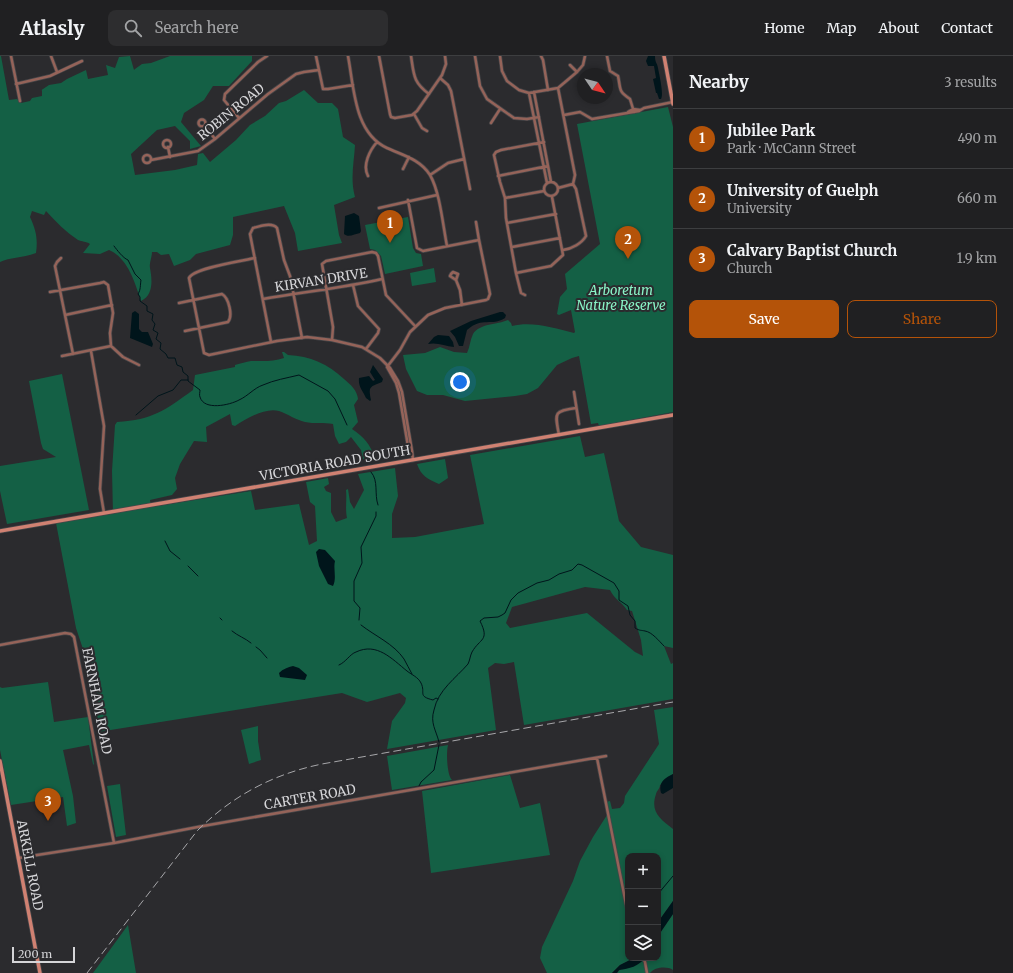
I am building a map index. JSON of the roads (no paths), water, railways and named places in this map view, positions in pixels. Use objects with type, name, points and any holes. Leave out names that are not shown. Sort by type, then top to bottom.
[{"type":"main road","points":[[664,56],[673,103]]},
{"type":"main road","name":"VICTORIA ROAD SOUTH","points":[[0,531],[673,415]]},
{"type":"main road","name":"ARKELL ROAD","points":[[0,761],[40,973]]},
{"type":"street","points":[[11,56],[20,100]]},
{"type":"street","points":[[51,56],[58,72]]},
{"type":"street","points":[[239,118],[224,100],[225,94],[258,62],[267,56]]},
{"type":"street","points":[[316,56],[318,70],[324,89],[353,85]]},
{"type":"street","points":[[348,56],[360,117],[368,132],[377,142],[419,163],[430,175],[437,195],[447,246]]},
{"type":"street","points":[[378,56],[391,116],[395,118],[414,114],[420,108],[445,68],[445,56]]},
{"type":"street","points":[[411,56],[418,85],[429,94]]},
{"type":"street","points":[[475,56],[481,90],[487,99],[514,118],[523,119],[539,117]]},
{"type":"street","points":[[500,56],[502,71],[507,81],[519,90],[529,93],[558,88],[577,72],[570,65]]},
{"type":"street","points":[[541,56],[548,90]]},
{"type":"street","points":[[543,60],[544,56]]},
{"type":"street","points":[[580,68],[583,65],[585,56]]},
{"type":"street","points":[[607,56],[610,70],[618,76],[620,91],[630,99],[633,111]]},
{"type":"street","points":[[16,84],[46,77],[82,61]]},
{"type":"street","name":"ROBIN ROAD","points":[[151,160],[198,151],[215,139],[268,94],[296,74],[318,70]]},
{"type":"street","points":[[440,78],[451,90],[470,189]]},
{"type":"street","points":[[558,88],[575,175],[573,184],[576,189],[586,236],[572,248],[563,250]]},
{"type":"street","points":[[534,92],[551,182]]},
{"type":"street","points":[[529,93],[547,183],[544,186],[544,191],[546,195],[552,197]]},
{"type":"street","points":[[564,114],[580,112],[592,119],[673,103]]},
{"type":"street","points":[[491,123],[500,109]]},
{"type":"street","points":[[414,114],[422,128],[427,131]]},
{"type":"street","points":[[205,126],[215,139]]},
{"type":"street","points":[[368,176],[365,171],[369,152],[377,142]]},
{"type":"street","points":[[525,296],[521,293],[516,273],[507,223],[505,198],[498,176],[494,154],[496,152],[544,142]]},
{"type":"street","points":[[168,148],[170,156]]},
{"type":"street","points":[[403,169],[409,157]]},
{"type":"street","points":[[430,175],[448,163],[464,159]]},
{"type":"street","points":[[498,176],[548,166]]},
{"type":"street","points":[[547,183],[555,183],[558,188],[557,194],[552,197]]},
{"type":"street","points":[[558,188],[573,184]]},
{"type":"street","points":[[505,198],[544,191]]},
{"type":"street","points":[[378,208],[408,200],[437,195]]},
{"type":"street","points":[[516,273],[550,266],[563,254],[552,197]]},
{"type":"street","points":[[408,200],[417,248],[423,251],[479,240]]},
{"type":"street","points":[[507,223],[556,214]]},
{"type":"street","points":[[387,367],[400,350],[406,337],[425,317],[436,311],[486,300],[490,296],[476,222]]},
{"type":"street","points":[[271,342],[250,234],[254,228],[271,224],[277,228],[284,260],[290,276],[302,338]]},
{"type":"street","points":[[512,247],[560,238]]},
{"type":"street","points":[[332,340],[333,327],[321,268],[322,264],[326,261],[374,252],[378,256],[386,295],[415,326]]},
{"type":"street","points":[[61,258],[55,266],[73,354]]},
{"type":"street","points":[[255,258],[215,266],[191,274],[189,278],[203,351],[207,355],[271,342],[312,337],[357,345],[366,349],[380,358],[393,372],[400,386],[412,451],[412,460]]},
{"type":"street","name":"KIRVAN DRIVE","points":[[263,300],[353,286],[382,279]]},
{"type":"street","points":[[456,280],[460,290],[462,305]]},
{"type":"street","points":[[50,292],[104,282],[108,285],[113,313],[110,333],[111,346],[123,357],[139,365]]},
{"type":"street","points":[[353,286],[358,306],[379,329],[378,333],[366,349]]},
{"type":"street","points":[[179,303],[222,294],[227,299],[230,311],[230,319],[228,322],[185,331]]},
{"type":"street","points":[[65,315],[112,305]]},
{"type":"street","points":[[62,356],[111,346]]},
{"type":"street","points":[[91,351],[104,426],[100,490],[104,513]]},
{"type":"street","points":[[574,392],[579,424]]},
{"type":"street","points":[[559,435],[556,418],[558,412],[576,408]]},
{"type":"street","name":"FARNHAM ROAD","points":[[0,645],[65,633],[71,634],[74,637],[114,843]]},
{"type":"street","name":"CARTER ROAD","points":[[18,858],[114,843],[314,806],[606,756]]},
{"type":"street","points":[[597,758],[625,899]]},
{"type":"street","points":[[644,961],[648,973]]},
{"type":"water","points":[[648,56],[655,56],[661,84],[661,99],[659,99],[656,93],[653,79],[656,78],[654,66],[648,66],[646,61]]},
{"type":"water","points":[[354,213],[359,216],[361,231],[360,233],[354,235],[346,235],[344,234],[345,216]]},
{"type":"water","points":[[135,311],[139,314],[139,329],[142,332],[148,332],[153,344],[152,347],[130,338],[132,313]]},
{"type":"water","points":[[503,312],[506,315],[505,318],[500,321],[478,323],[467,330],[463,346],[459,346],[455,337],[450,331],[471,321]]},
{"type":"water","points":[[438,335],[449,336],[454,347],[428,344]]},
{"type":"water","points":[[373,365],[383,379],[382,382],[370,389],[370,401],[366,398],[361,389],[359,378],[369,376],[373,381],[375,380],[370,372]]},
{"type":"water","points":[[319,549],[325,550],[335,561],[335,580],[333,586],[328,584],[319,566],[316,552]]},
{"type":"water","points":[[293,666],[299,668],[307,675],[305,680],[280,677],[279,673],[286,668]]},
{"type":"water","points":[[673,774],[673,788],[663,794],[661,793],[661,783]]},
{"type":"water","points":[[673,901],[673,914],[661,932],[661,918]]},
{"type":"water","points":[[628,961],[642,961],[634,967],[619,970],[617,973],[612,973],[620,965]]},
{"type":"waterway","points":[[114,246],[122,256],[128,260],[135,274],[141,280],[138,294],[140,301],[147,306],[147,311],[153,314],[152,320],[155,324],[153,330],[158,333],[156,339],[161,343],[160,349],[168,358],[175,358],[177,365],[182,367],[183,372],[188,376],[188,381],[200,390],[202,401],[207,404],[218,406],[230,404],[267,383],[299,375],[328,391],[335,399],[347,425]]},
{"type":"waterway","points":[[136,415],[158,396],[173,390],[181,380],[188,380]]},
{"type":"waterway","points":[[371,472],[376,483],[378,505]]},
{"type":"waterway","points":[[359,620],[360,608],[354,601],[354,581],[362,563],[361,547],[376,516],[376,512]]},
{"type":"waterway","points":[[165,541],[170,551],[180,559]]},
{"type":"waterway","points":[[439,742],[433,719],[436,703],[443,690],[468,664],[472,652],[483,639],[484,632],[480,621],[484,618],[498,617],[502,615],[505,613],[511,600],[518,593],[537,583],[549,580],[559,574],[572,570],[578,564],[614,583],[619,591],[619,600],[628,606],[630,615],[635,621],[635,628],[650,633],[664,646]]},
{"type":"waterway","points":[[188,566],[198,576]]},
{"type":"waterway","points":[[361,625],[395,649],[404,659],[412,674]]},
{"type":"waterway","points":[[232,631],[251,643]]},
{"type":"waterway","points":[[256,647],[267,658]]},
{"type":"waterway","points":[[339,665],[356,652],[364,649],[377,650],[390,657],[418,679],[422,686],[423,696],[428,699],[438,699]]},
{"type":"waterway","points":[[419,786],[421,782],[434,770],[439,745]]},
{"type":"waterway","points":[[661,890],[673,876]]},
{"type":"railway","points":[[87,973],[197,831],[224,807],[270,780],[304,768],[322,764],[673,702]]},
{"type":"place","name":"Jubilee Park","points":[[390,243]]},
{"type":"place","name":"University of Guelph","points":[[628,259]]},
{"type":"place","name":"Calvary Baptist Church","points":[[48,821]]},
{"type":"park label","name":"Arboretum Nature Reserve","points":[[621,298]]}]
